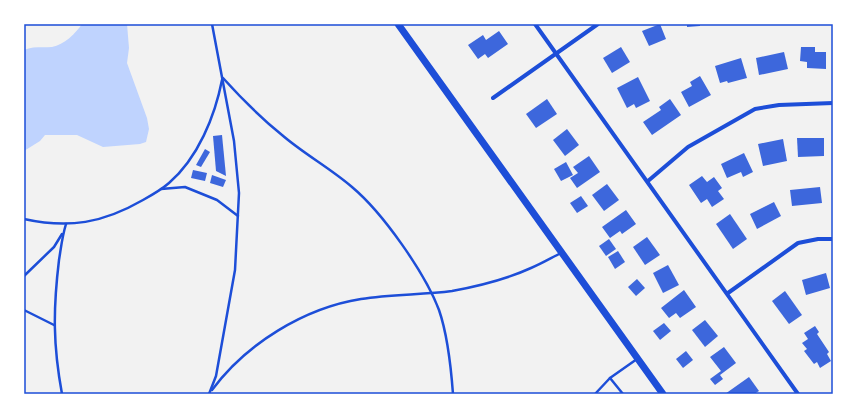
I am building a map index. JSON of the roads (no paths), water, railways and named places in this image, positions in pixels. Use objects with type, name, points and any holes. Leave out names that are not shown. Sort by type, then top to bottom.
[{"type":"main road","points":[[398,24],[663,394]]},
{"type":"street","points":[[535,24],[728,293],[798,394]]},
{"type":"street","points":[[493,98],[598,24]]},
{"type":"street","points":[[648,181],[688,147],[755,109],[779,105],[833,103]]},
{"type":"street","points":[[728,293],[798,243],[818,238],[833,239]]},
{"type":"lane","points":[[212,24],[234,141],[239,193],[235,270],[212,390]]},
{"type":"lane","points":[[24,219],[41,223],[66,224],[90,222],[124,211],[161,189],[180,171],[201,139],[218,100],[223,78]]},
{"type":"lane","points":[[223,78],[282,135],[345,181],[375,209],[403,246],[439,311],[450,362],[454,394]]},
{"type":"lane","points":[[161,189],[185,187],[217,200],[239,216]]},
{"type":"lane","points":[[24,276],[54,247],[66,224]]},
{"type":"lane","points":[[62,394],[56,353],[54,325],[57,279],[63,232]]},
{"type":"lane","points":[[210,394],[233,364],[252,349],[268,337],[311,315],[346,302],[363,298],[430,293],[471,287],[533,268],[561,253]]},
{"type":"lane","points":[[24,310],[54,325]]},
{"type":"lane","points":[[595,394],[610,378],[638,359]]},
{"type":"lane","points":[[610,378],[623,394]]},
{"type":"water","points":[[82,24],[127,24],[129,48],[127,63],[147,118],[149,129],[146,142],[140,144],[103,147],[77,135],[45,135],[40,141],[24,151],[24,50],[52,47],[61,44],[73,35]]}]
